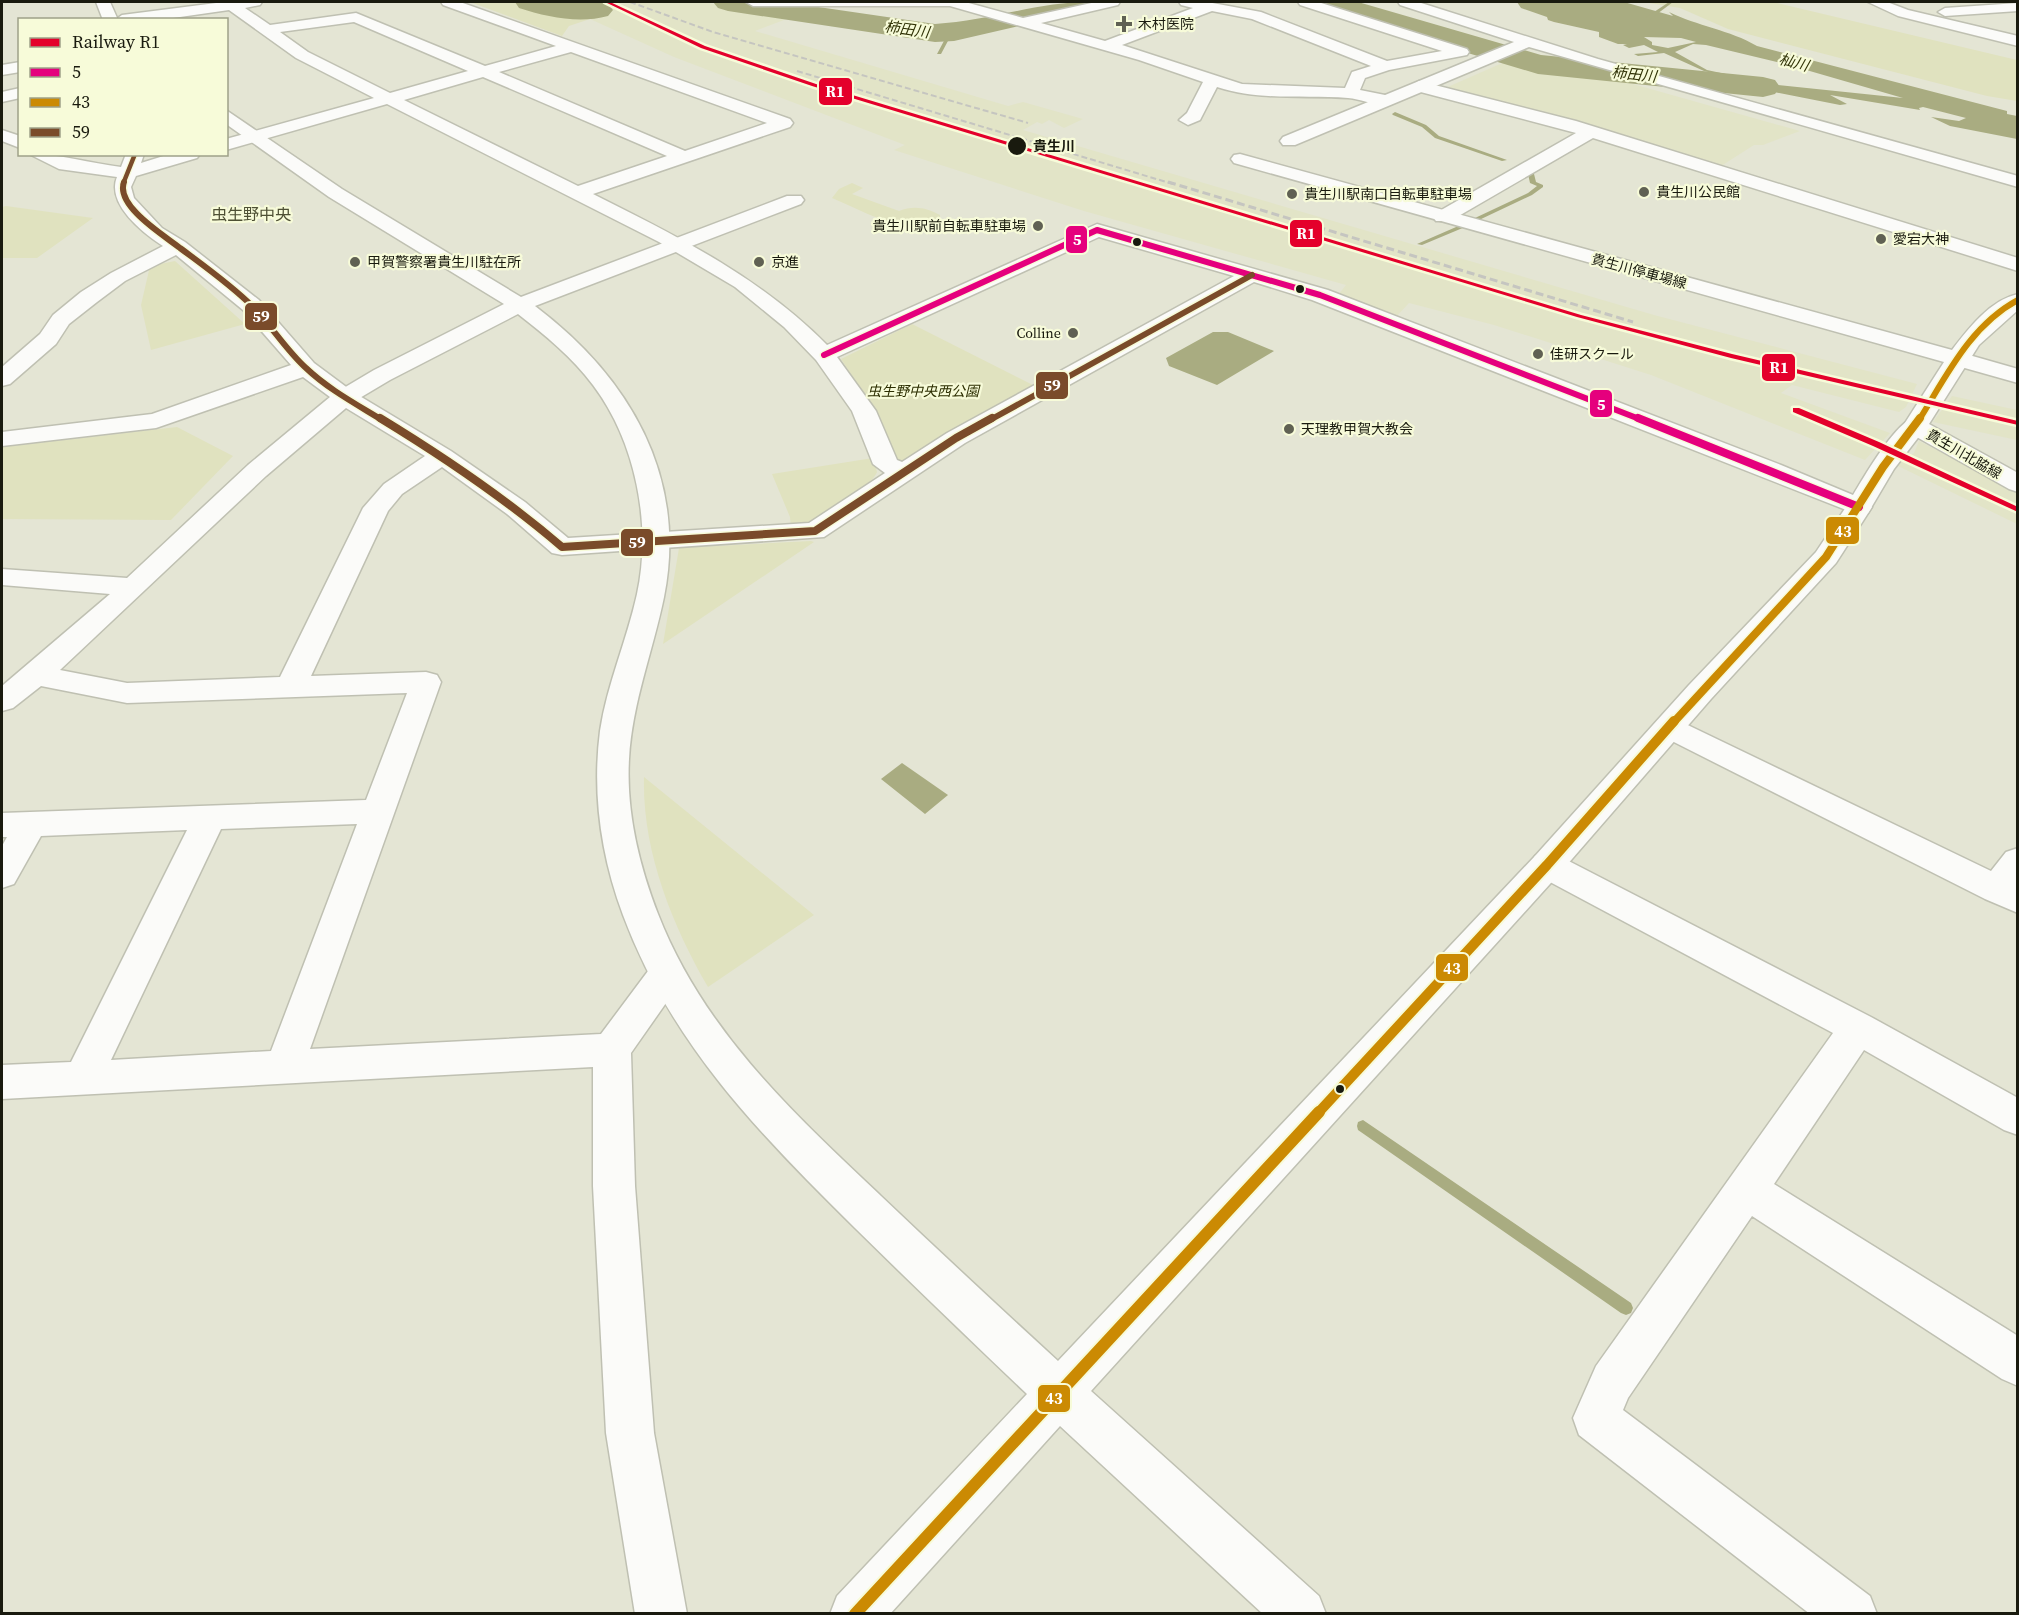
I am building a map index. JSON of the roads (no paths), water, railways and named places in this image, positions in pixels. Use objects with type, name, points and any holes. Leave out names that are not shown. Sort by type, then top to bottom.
[{"type":"street","points":[[103,2],[110,18]]},
{"type":"street","points":[[136,18],[232,3],[261,2]]},
{"type":"street","points":[[448,2],[784,123],[577,194]]},
{"type":"street","points":[[753,2],[957,2],[1240,89],[1352,93],[1384,100]]},
{"type":"street","points":[[1012,20],[1113,2]]},
{"type":"street","points":[[1186,2],[1256,15],[1386,66]]},
{"type":"street","points":[[1305,2],[1461,52],[1386,66],[1358,75],[1352,93]]},
{"type":"street","points":[[1405,2],[1592,62],[2018,182]]},
{"type":"street","points":[[1875,2],[1896,11],[2018,41]]},
{"type":"street","points":[[232,3],[265,30],[302,55],[679,245],[768,302],[824,355],[864,411],[886,464],[902,472]]},
{"type":"street","points":[[1098,5],[1158,25]]},
{"type":"street","points":[[1106,46],[1209,7]]},
{"type":"street","points":[[1921,16],[1941,12],[2018,7]]},
{"type":"street","points":[[265,30],[356,17],[684,157]]},
{"type":"street","points":[[1289,141],[1528,42]]},
{"type":"street","points":[[228,144],[570,47]]},
{"type":"street","points":[[2,70],[18,67]]},
{"type":"street","points":[[1188,120],[1194,116],[1212,81]]},
{"type":"street","points":[[1419,86],[1590,132],[2018,265]]},
{"type":"street","points":[[2,97],[18,93]]},
{"type":"street","points":[[228,116],[327,189],[519,305],[554,330],[598,376],[628,419],[647,469],[658,541],[651,590],[616,731],[614,789],[616,820],[624,863],[637,904],[667,973],[700,1029],[768,1115],[1057,1394],[1301,1614]]},
{"type":"street","points":[[1443,217],[1590,132]]},
{"type":"street","points":[[2,135],[18,142]]},
{"type":"street","points":[[43,156],[64,165],[126,172],[184,156]]},
{"type":"street","points":[[134,156],[122,187],[125,199],[155,232],[178,246],[251,305],[306,368],[345,397],[442,456],[516,508],[561,547],[815,531],[956,438],[1252,275]]},
{"type":"street","name":"貴生川停車場線","points":[[1240,159],[2018,376]]},
{"type":"street","points":[[2,701],[36,675],[281,450],[345,397],[382,375],[519,305],[794,200]]},
{"type":"street","points":[[824,355],[1097,230],[1342,303],[1859,507]]},
{"type":"street","points":[[2,380],[48,339],[61,320],[89,297],[118,277],[178,246]]},
{"type":"street","points":[[1955,358],[1998,311],[2018,300]]},
{"type":"street","name":"貴生川北脇線","points":[[1955,358],[1950,371],[1915,426],[2018,484]]},
{"type":"street","points":[[2,439],[156,422],[306,368]]},
{"type":"street","points":[[855,1614],[1547,865],[1826,556],[1859,507],[1882,467],[1915,426]]},
{"type":"street","points":[[291,686],[376,508],[393,489],[442,456]]},
{"type":"street","points":[[2,577],[134,587]]},
{"type":"street","points":[[36,675],[127,693],[426,682],[284,1069]]},
{"type":"street","points":[[1669,728],[2007,895],[2018,861]]},
{"type":"street","points":[[2,875],[16,824],[379,811]]},
{"type":"street","points":[[83,1078],[211,816]]},
{"type":"street","points":[[1547,865],[1858,1028],[2018,1118]]},
{"type":"street","points":[[661,1614],[644,1504],[630,1433],[614,1186],[612,1050],[667,973]]},
{"type":"street","points":[[1852,1614],[1596,1418],[1612,1382],[1858,1028]]},
{"type":"street","points":[[2,1082],[612,1050]]},
{"type":"street","points":[[1746,1189],[2018,1363]]},
{"type":"water","name":"杣川","points":[[1517,2],[1624,2],[1673,16],[1669,12],[1757,46],[2007,111],[2007,114],[2017,116],[2017,139],[1950,126],[1931,117],[1959,121],[1966,118],[1923,107],[1919,108],[1920,110],[1830,95],[1847,104],[1840,105],[1769,91],[1676,79],[1669,77],[1756,84],[1704,71],[1664,53],[1638,56],[1634,54],[1658,52],[1644,45],[1629,48],[1623,45],[1627,44],[1618,44],[1599,37],[1599,32],[1554,22],[1548,20],[1547,17],[1521,8]],"holes":[[[1644,37],[1681,38],[1696,42],[1668,48],[1652,45],[1652,42]],[[1693,44],[1706,45],[1789,65],[1903,98],[1777,85],[1707,70],[1675,52]]]},
{"type":"water","points":[[1213,332],[1228,332],[1274,351],[1217,385],[1169,366],[1166,358]]},
{"type":"water","points":[[902,763],[948,795],[925,814],[881,779]]},
{"type":"waterway","name":"柿田川","points":[[529,2],[553,9],[598,10]]},
{"type":"waterway","name":"柿田川","points":[[728,2],[935,33],[954,32],[1084,2]]},
{"type":"waterway","name":"柿田川","points":[[1328,2],[1538,64],[1763,87]]},
{"type":"waterway","points":[[1647,19],[1671,2]]},
{"type":"waterway","points":[[939,53],[947,39],[946,32]]},
{"type":"waterway","name":"柿田川","points":[[1517,63],[1526,61]]},
{"type":"waterway","points":[[1395,114],[1424,126],[1437,137],[1504,160]]},
{"type":"waterway","points":[[1477,219],[1530,194],[1541,186],[1533,183],[1531,174]]},
{"type":"waterway","points":[[1420,244],[1463,226]]},
{"type":"waterway","points":[[1363,1126],[1626,1308]]},
{"type":"railway","points":[[607,2],[703,47],[814,85],[1141,184]]},
{"type":"railway","points":[[630,2],[713,32],[1028,123]]},
{"type":"railway","points":[[797,71],[1173,184]]},
{"type":"railway","points":[[1136,182],[1579,316],[1731,356],[2003,420]]},
{"type":"railway","points":[[1168,182],[1633,322]]},
{"type":"railway","points":[[1997,418],[2018,423]]},
{"type":"rail line","name":"R1","points":[[607,2],[703,47],[814,85],[1579,316],[1731,356],[2018,423]]},
{"type":"rail line","name":"R1","points":[[1796,410],[1876,444],[2018,510]]},
{"type":"place","name":"木村医院","points":[[1124,24]]},
{"type":"place","name":"貴生川","points":[[1017,146]]},
{"type":"place","name":"貴生川公民館","points":[[1644,192]]},
{"type":"place","name":"貴生川駅南口自転車駐車場","points":[[1292,194]]},
{"type":"place","name":"貴生川駅前自転車駐車場","points":[[1038,226]]},
{"type":"place","name":"愛宕大神","points":[[1881,239]]},
{"type":"place","name":"甲賀警察署貴生川駐在所","points":[[355,262]]},
{"type":"place","name":"京進","points":[[759,262]]},
{"type":"place","name":"Colline","points":[[1073,333]]},
{"type":"place","name":"佳研スクール","points":[[1538,354]]},
{"type":"place","name":"天理教甲賀大教会","points":[[1289,429]]},
{"type":"district","name":"虫生野中央","points":[[251,214]]},
{"type":"park label","name":"虫生野中央西公園","points":[[923,391]]}]
